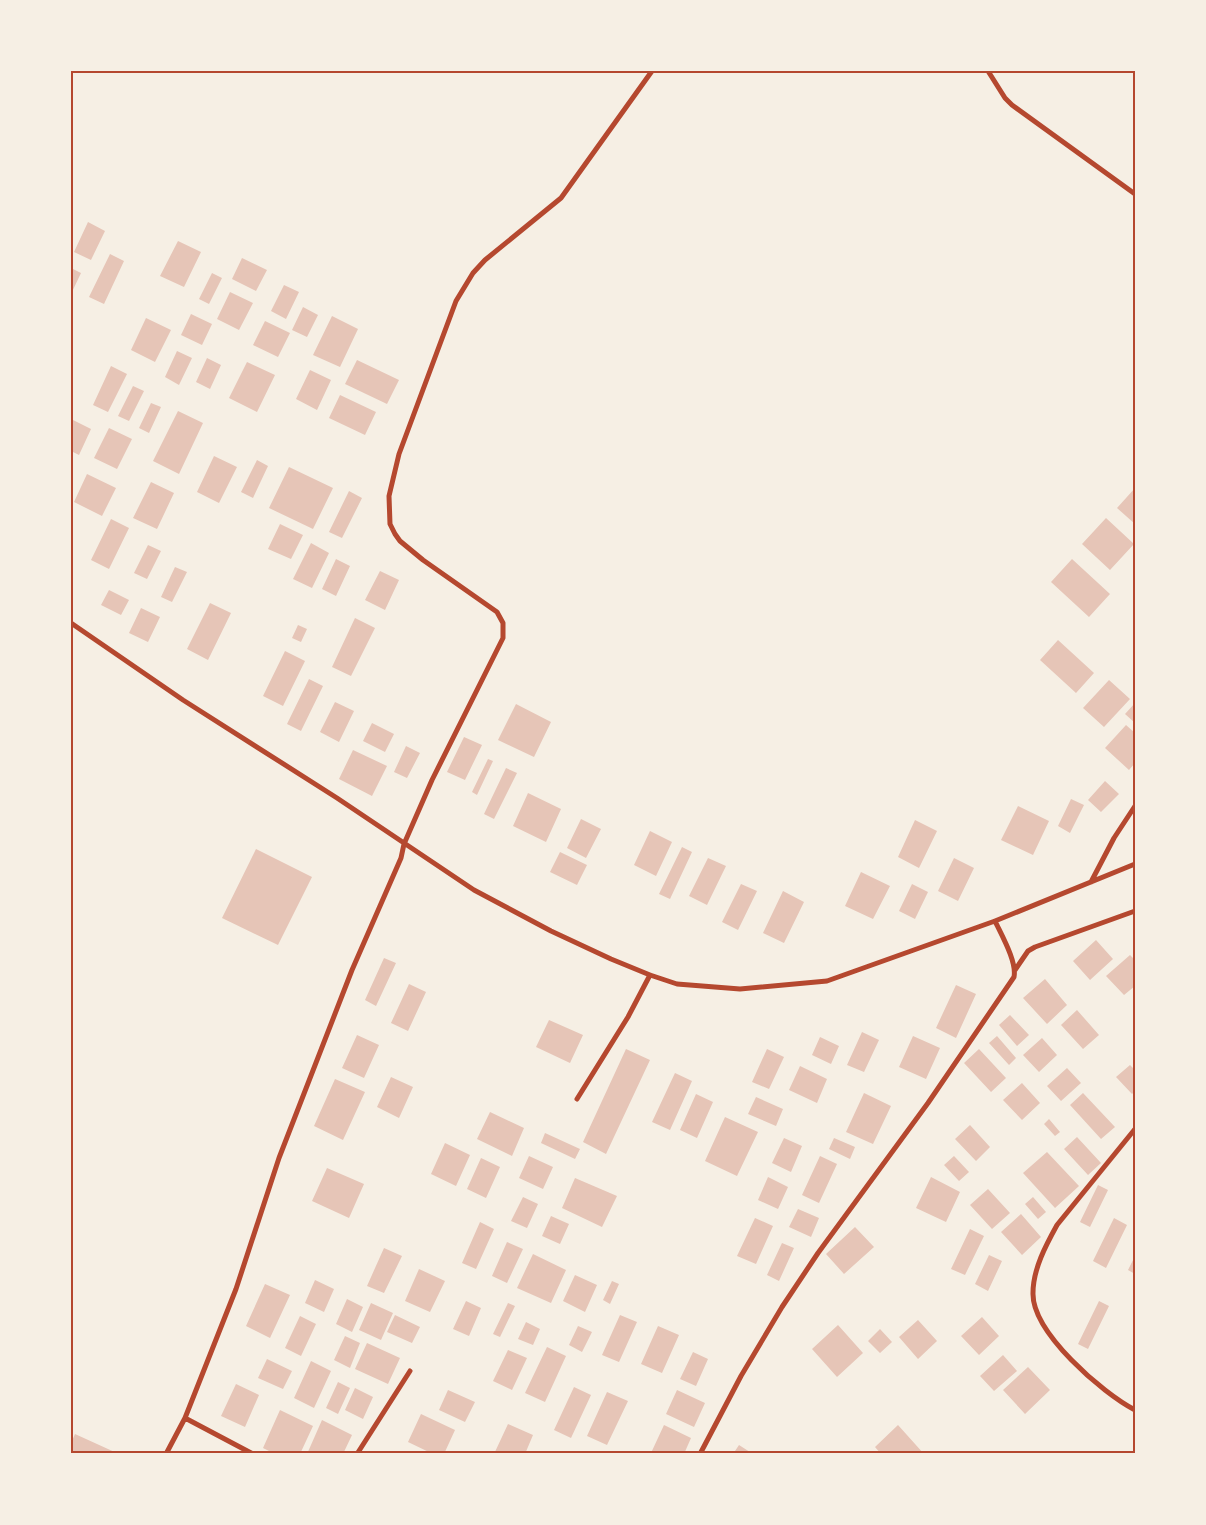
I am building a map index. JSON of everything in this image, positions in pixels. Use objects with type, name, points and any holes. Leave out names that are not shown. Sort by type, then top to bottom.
[{"type":"street","points":[[166,1454],[185,1418],[236,1289],[278,1158],[352,970],[401,858],[404,844],[432,780],[503,638],[504,631],[501,617],[497,612],[423,560],[400,542],[395,534],[390,524],[389,496],[399,454],[456,301],[473,273],[484,260],[561,198],[652,71]]},
{"type":"street","points":[[988,71],[1005,98],[1012,105],[1135,194]]},
{"type":"street","points":[[71,623],[183,700],[337,798],[474,890],[552,931],[650,975],[677,984],[740,989],[827,981],[996,924],[1135,864]]},
{"type":"street","points":[[1091,883],[1114,838],[1135,806]]},
{"type":"street","points":[[1015,970],[1028,951],[1035,947],[1135,911]]},
{"type":"street","points":[[700,1454],[741,1376],[782,1307],[818,1252],[928,1104],[1014,977],[1015,970],[1009,950],[996,924]]},
{"type":"street","points":[[577,1099],[628,1017],[650,975]]},
{"type":"street","points":[[1135,1130],[1057,1225],[1048,1241],[1035,1276],[1033,1293],[1035,1307],[1041,1321],[1063,1349],[1087,1376],[1106,1392],[1135,1410]]},
{"type":"street","points":[[357,1454],[410,1371]]},
{"type":"street","points":[[185,1418],[253,1454]]},
{"type":"building","points":[[88,222],[105,231],[91,260],[74,252]]},
{"type":"building","points":[[178,241],[201,252],[184,287],[160,276]]},
{"type":"building","points":[[110,254],[124,261],[104,304],[89,297]]},
{"type":"building","points":[[242,258],[267,270],[256,291],[232,279]]},
{"type":"building","points":[[71,268],[81,273],[71,294]]},
{"type":"building","points":[[212,273],[222,278],[209,304],[199,299]]},
{"type":"building","points":[[284,285],[299,292],[286,319],[271,311]]},
{"type":"building","points":[[230,292],[253,303],[239,330],[217,319]]},
{"type":"building","points":[[303,307],[318,315],[307,337],[292,330]]},
{"type":"building","points":[[191,314],[212,324],[202,345],[181,335]]},
{"type":"building","points":[[332,316],[358,329],[340,367],[313,355]]},
{"type":"building","points":[[146,318],[171,330],[155,362],[131,350]]},
{"type":"building","points":[[265,321],[290,333],[278,357],[253,345]]},
{"type":"building","points":[[177,351],[192,358],[179,385],[165,377]]},
{"type":"building","points":[[207,358],[221,365],[210,389],[196,382]]},
{"type":"building","points":[[357,360],[399,380],[387,404],[345,384]]},
{"type":"building","points":[[247,362],[275,375],[257,412],[229,398]]},
{"type":"building","points":[[111,366],[127,374],[108,412],[93,405]]},
{"type":"building","points":[[310,370],[331,380],[317,410],[296,399]]},
{"type":"building","points":[[133,386],[144,391],[129,421],[118,416]]},
{"type":"building","points":[[340,395],[376,412],[365,435],[329,418]]},
{"type":"building","points":[[151,403],[161,407],[149,433],[139,428]]},
{"type":"building","points":[[178,411],[203,423],[179,474],[153,461]]},
{"type":"building","points":[[71,419],[91,429],[79,455],[71,451]]},
{"type":"building","points":[[109,428],[132,439],[117,469],[94,458]]},
{"type":"building","points":[[214,456],[237,467],[219,503],[197,492]]},
{"type":"building","points":[[257,460],[268,466],[253,498],[241,492]]},
{"type":"building","points":[[289,467],[333,488],[313,529],[269,508]]},
{"type":"building","points":[[87,474],[116,488],[102,516],[74,502]]},
{"type":"building","points":[[151,482],[174,493],[157,529],[133,518]]},
{"type":"building","points":[[1135,488],[1135,524],[1117,508]]},
{"type":"building","points":[[349,491],[362,498],[342,538],[329,532]]},
{"type":"building","points":[[1106,518],[1134,544],[1110,570],[1082,544]]},
{"type":"building","points":[[111,519],[129,528],[109,569],[91,560]]},
{"type":"building","points":[[280,524],[303,535],[291,559],[268,549]]},
{"type":"building","points":[[311,543],[329,553],[312,588],[293,579]]},
{"type":"building","points":[[148,545],[161,551],[147,579],[134,573]]},
{"type":"building","points":[[336,559],[350,566],[336,596],[322,589]]},
{"type":"building","points":[[1072,559],[1110,594],[1089,617],[1051,582]]},
{"type":"building","points":[[175,567],[187,572],[172,602],[161,597]]},
{"type":"building","points":[[380,571],[399,580],[385,610],[365,600]]},
{"type":"building","points":[[109,590],[129,600],[121,615],[101,605]]},
{"type":"building","points":[[210,603],[231,613],[208,660],[187,649]]},
{"type":"building","points":[[141,608],[160,617],[148,642],[129,633]]},
{"type":"building","points":[[355,618],[375,628],[351,676],[332,667]]},
{"type":"building","points":[[298,625],[307,629],[301,642],[292,638]]},
{"type":"building","points":[[1058,640],[1094,673],[1076,693],[1040,660]]},
{"type":"building","points":[[285,651],[305,661],[283,706],[263,696]]},
{"type":"building","points":[[309,679],[323,686],[301,731],[287,724]]},
{"type":"building","points":[[1109,680],[1130,699],[1104,727],[1083,708]]},
{"type":"building","points":[[335,702],[354,711],[339,742],[320,732]]},
{"type":"building","points":[[1135,703],[1135,723],[1125,714]]},
{"type":"building","points":[[516,704],[551,722],[534,757],[498,740]]},
{"type":"building","points":[[372,723],[394,734],[385,752],[363,741]]},
{"type":"building","points":[[1126,725],[1135,733],[1135,763],[1129,770],[1105,748]]},
{"type":"building","points":[[464,737],[482,745],[465,780],[447,772]]},
{"type":"building","points":[[406,746],[420,753],[407,778],[394,772]]},
{"type":"building","points":[[353,750],[387,766],[372,796],[339,779]]},
{"type":"building","points":[[488,759],[493,761],[477,795],[472,792]]},
{"type":"building","points":[[506,768],[517,773],[494,819],[484,814]]},
{"type":"building","points":[[1105,781],[1119,794],[1101,812],[1088,800]]},
{"type":"building","points":[[528,793],[561,809],[546,842],[513,826]]},
{"type":"building","points":[[1071,799],[1084,805],[1070,833],[1058,826]]},
{"type":"building","points":[[1018,806],[1049,821],[1033,855],[1001,840]]},
{"type":"building","points":[[581,819],[601,829],[586,858],[567,848]]},
{"type":"building","points":[[915,820],[937,831],[919,868],[898,857]]},
{"type":"building","points":[[650,831],[672,842],[656,876],[634,865]]},
{"type":"building","points":[[682,847],[692,852],[670,899],[659,894]]},
{"type":"building","points":[[256,849],[312,877],[278,945],[222,918]]},
{"type":"building","points":[[560,852],[587,865],[577,885],[550,872]]},
{"type":"building","points":[[708,858],[726,866],[707,905],[689,896]]},
{"type":"building","points":[[954,858],[974,868],[958,901],[938,891]]},
{"type":"building","points":[[861,872],[890,886],[873,919],[845,906]]},
{"type":"building","points":[[741,884],[757,891],[738,930],[722,922]]},
{"type":"building","points":[[912,884],[928,892],[915,919],[899,911]]},
{"type":"building","points":[[783,891],[804,902],[784,943],[763,933]]},
{"type":"building","points":[[1096,940],[1113,959],[1090,980],[1073,961]]},
{"type":"building","points":[[1130,955],[1135,960],[1135,986],[1124,995],[1106,976]]},
{"type":"building","points":[[384,958],[396,963],[376,1006],[365,1000]]},
{"type":"building","points":[[1045,979],[1067,1005],[1047,1024],[1023,998]]},
{"type":"building","points":[[409,984],[426,992],[408,1031],[391,1023]]},
{"type":"building","points":[[956,985],[976,994],[956,1038],[936,1028]]},
{"type":"building","points":[[1077,1010],[1099,1035],[1083,1049],[1061,1025]]},
{"type":"building","points":[[1010,1015],[1029,1035],[1017,1046],[999,1025]]},
{"type":"building","points":[[549,1020],[583,1035],[570,1063],[536,1047]]},
{"type":"building","points":[[862,1032],[879,1040],[864,1072],[847,1065]]},
{"type":"building","points":[[357,1035],[379,1045],[364,1078],[342,1068]]},
{"type":"building","points":[[913,1036],[940,1048],[926,1079],[899,1067]]},
{"type":"building","points":[[997,1036],[1016,1058],[1009,1065],[989,1043]]},
{"type":"building","points":[[820,1037],[839,1046],[831,1064],[812,1055]]},
{"type":"building","points":[[1042,1038],[1057,1055],[1039,1072],[1023,1055]]},
{"type":"building","points":[[626,1049],[650,1060],[606,1154],[583,1142]]},
{"type":"building","points":[[767,1049],[784,1057],[769,1089],[752,1082]]},
{"type":"building","points":[[979,1049],[1006,1078],[991,1092],[964,1063]]},
{"type":"building","points":[[1130,1065],[1135,1070],[1135,1091],[1132,1094],[1116,1077]]},
{"type":"building","points":[[800,1066],[827,1079],[817,1103],[789,1090]]},
{"type":"building","points":[[1067,1068],[1081,1083],[1061,1101],[1047,1086]]},
{"type":"building","points":[[675,1073],[692,1081],[670,1130],[652,1122]]},
{"type":"building","points":[[391,1077],[413,1087],[399,1118],[377,1107]]},
{"type":"building","points":[[335,1079],[365,1092],[343,1140],[314,1126]]},
{"type":"building","points":[[1022,1083],[1040,1103],[1022,1120],[1003,1100]]},
{"type":"building","points":[[864,1093],[891,1106],[873,1144],[846,1132]]},
{"type":"building","points":[[1083,1093],[1115,1127],[1101,1139],[1070,1105]]},
{"type":"building","points":[[696,1094],[713,1102],[697,1138],[680,1130]]},
{"type":"building","points":[[756,1097],[783,1109],[776,1126],[748,1114]]},
{"type":"building","points":[[490,1112],[524,1128],[512,1156],[477,1139]]},
{"type":"building","points":[[725,1117],[758,1132],[737,1176],[705,1161]]},
{"type":"building","points":[[1049,1119],[1060,1132],[1055,1136],[1044,1124]]},
{"type":"building","points":[[970,1125],[990,1147],[976,1161],[955,1139]]},
{"type":"building","points":[[545,1133],[580,1149],[575,1159],[541,1143]]},
{"type":"building","points":[[1077,1137],[1101,1163],[1088,1175],[1064,1149]]},
{"type":"building","points":[[784,1138],[802,1146],[791,1172],[772,1163]]},
{"type":"building","points":[[834,1138],[855,1147],[850,1159],[829,1149]]},
{"type":"building","points":[[445,1143],[470,1155],[456,1186],[431,1174]]},
{"type":"building","points":[[1047,1152],[1079,1186],[1055,1208],[1023,1173]]},
{"type":"building","points":[[529,1156],[553,1167],[543,1189],[519,1178]]},
{"type":"building","points":[[820,1156],[837,1164],[819,1203],[802,1195]]},
{"type":"building","points":[[954,1156],[969,1172],[959,1181],[944,1165]]},
{"type":"building","points":[[481,1158],[500,1167],[486,1198],[467,1189]]},
{"type":"building","points":[[327,1168],[364,1184],[349,1218],[312,1201]]},
{"type":"building","points":[[768,1177],[788,1187],[778,1209],[758,1200]]},
{"type":"building","points":[[931,1177],[960,1192],[946,1222],[916,1208]]},
{"type":"building","points":[[575,1178],[617,1196],[602,1227],[562,1208]]},
{"type":"building","points":[[1098,1185],[1108,1190],[1090,1227],[1080,1222]]},
{"type":"building","points":[[988,1189],[1010,1213],[992,1229],[970,1205]]},
{"type":"building","points":[[523,1197],[538,1204],[527,1228],[511,1221]]},
{"type":"building","points":[[1033,1197],[1046,1212],[1038,1219],[1025,1204]]},
{"type":"building","points":[[798,1209],[819,1218],[811,1237],[789,1227]]},
{"type":"building","points":[[1021,1214],[1041,1237],[1022,1255],[1001,1232]]},
{"type":"building","points":[[551,1216],[569,1224],[560,1244],[542,1236]]},
{"type":"building","points":[[755,1218],[773,1226],[756,1264],[737,1256]]},
{"type":"building","points":[[1114,1218],[1127,1225],[1106,1268],[1093,1261]]},
{"type":"building","points":[[480,1222],[494,1229],[476,1269],[462,1263]]},
{"type":"building","points":[[855,1227],[874,1247],[844,1274],[826,1254]]},
{"type":"building","points":[[970,1229],[984,1236],[965,1275],[951,1269]]},
{"type":"building","points":[[507,1242],[523,1249],[507,1283],[492,1276]]},
{"type":"building","points":[[782,1243],[794,1248],[779,1281],[767,1275]]},
{"type":"building","points":[[384,1248],[402,1256],[384,1293],[367,1286]]},
{"type":"building","points":[[533,1254],[566,1270],[551,1303],[517,1288]]},
{"type":"building","points":[[989,1255],[1002,1261],[988,1291],[975,1284]]},
{"type":"building","points":[[1135,1256],[1135,1274],[1128,1270]]},
{"type":"building","points":[[419,1269],[445,1281],[430,1312],[405,1301]]},
{"type":"building","points":[[575,1275],[597,1285],[585,1312],[563,1301]]},
{"type":"building","points":[[315,1280],[334,1289],[324,1312],[305,1303]]},
{"type":"building","points":[[612,1281],[619,1284],[610,1304],[603,1300]]},
{"type":"building","points":[[265,1284],[290,1295],[270,1338],[246,1326]]},
{"type":"building","points":[[347,1299],[363,1307],[352,1332],[336,1324]]},
{"type":"building","points":[[466,1301],[481,1308],[469,1336],[453,1329]]},
{"type":"building","points":[[1099,1301],[1109,1306],[1088,1349],[1078,1344]]},
{"type":"building","points":[[371,1303],[393,1313],[381,1340],[359,1330]]},
{"type":"building","points":[[508,1303],[515,1306],[500,1337],[493,1334]]},
{"type":"building","points":[[395,1315],[420,1327],[412,1343],[387,1332]]},
{"type":"building","points":[[620,1315],[637,1322],[619,1362],[602,1355]]},
{"type":"building","points":[[300,1316],[316,1324],[301,1356],[285,1348]]},
{"type":"building","points":[[982,1317],[999,1336],[979,1355],[961,1336]]},
{"type":"building","points":[[918,1320],[937,1341],[918,1359],[899,1337]]},
{"type":"building","points":[[526,1322],[540,1329],[533,1345],[518,1339]]},
{"type":"building","points":[[838,1325],[863,1353],[837,1377],[812,1349]]},
{"type":"building","points":[[578,1326],[592,1332],[582,1352],[569,1345]]},
{"type":"building","points":[[658,1326],[679,1335],[662,1373],[641,1364]]},
{"type":"building","points":[[880,1329],[892,1342],[880,1353],[868,1341]]},
{"type":"building","points":[[345,1336],[360,1343],[350,1368],[334,1360]]},
{"type":"building","points":[[367,1343],[400,1358],[388,1384],[355,1369]]},
{"type":"building","points":[[547,1347],[566,1356],[545,1402],[525,1393]]},
{"type":"building","points":[[508,1350],[527,1358],[512,1390],[493,1381]]},
{"type":"building","points":[[693,1352],[708,1359],[696,1386],[680,1379]]},
{"type":"building","points":[[1003,1355],[1017,1371],[994,1391],[980,1376]]},
{"type":"building","points":[[267,1359],[292,1371],[283,1389],[258,1378]]},
{"type":"building","points":[[311,1361],[331,1371],[314,1408],[294,1398]]},
{"type":"building","points":[[1028,1367],[1050,1390],[1025,1414],[1003,1390]]},
{"type":"building","points":[[338,1382],[350,1388],[338,1414],[326,1408]]},
{"type":"building","points":[[236,1384],[259,1395],[245,1427],[221,1416]]},
{"type":"building","points":[[574,1387],[591,1395],[571,1438],[554,1430]]},
{"type":"building","points":[[355,1388],[373,1397],[363,1419],[345,1410]]},
{"type":"building","points":[[448,1390],[475,1402],[465,1422],[439,1410]]},
{"type":"building","points":[[677,1390],[705,1403],[694,1427],[666,1414]]},
{"type":"building","points":[[607,1392],[628,1401],[607,1445],[587,1436]]},
{"type":"building","points":[[280,1410],[313,1426],[300,1454],[275,1454],[263,1448]]},
{"type":"building","points":[[421,1414],[455,1430],[444,1454],[433,1454],[408,1442]]},
{"type":"building","points":[[322,1420],[352,1435],[343,1454],[307,1454]]},
{"type":"building","points":[[508,1424],[533,1435],[525,1454],[494,1454]]},
{"type":"building","points":[[664,1425],[691,1438],[684,1454],[651,1453]]},
{"type":"building","points":[[898,1425],[924,1454],[881,1454],[875,1447]]},
{"type":"building","points":[[75,1434],[119,1454],[71,1454],[71,1443]]},
{"type":"building","points":[[739,1445],[753,1454],[733,1454]]}]
